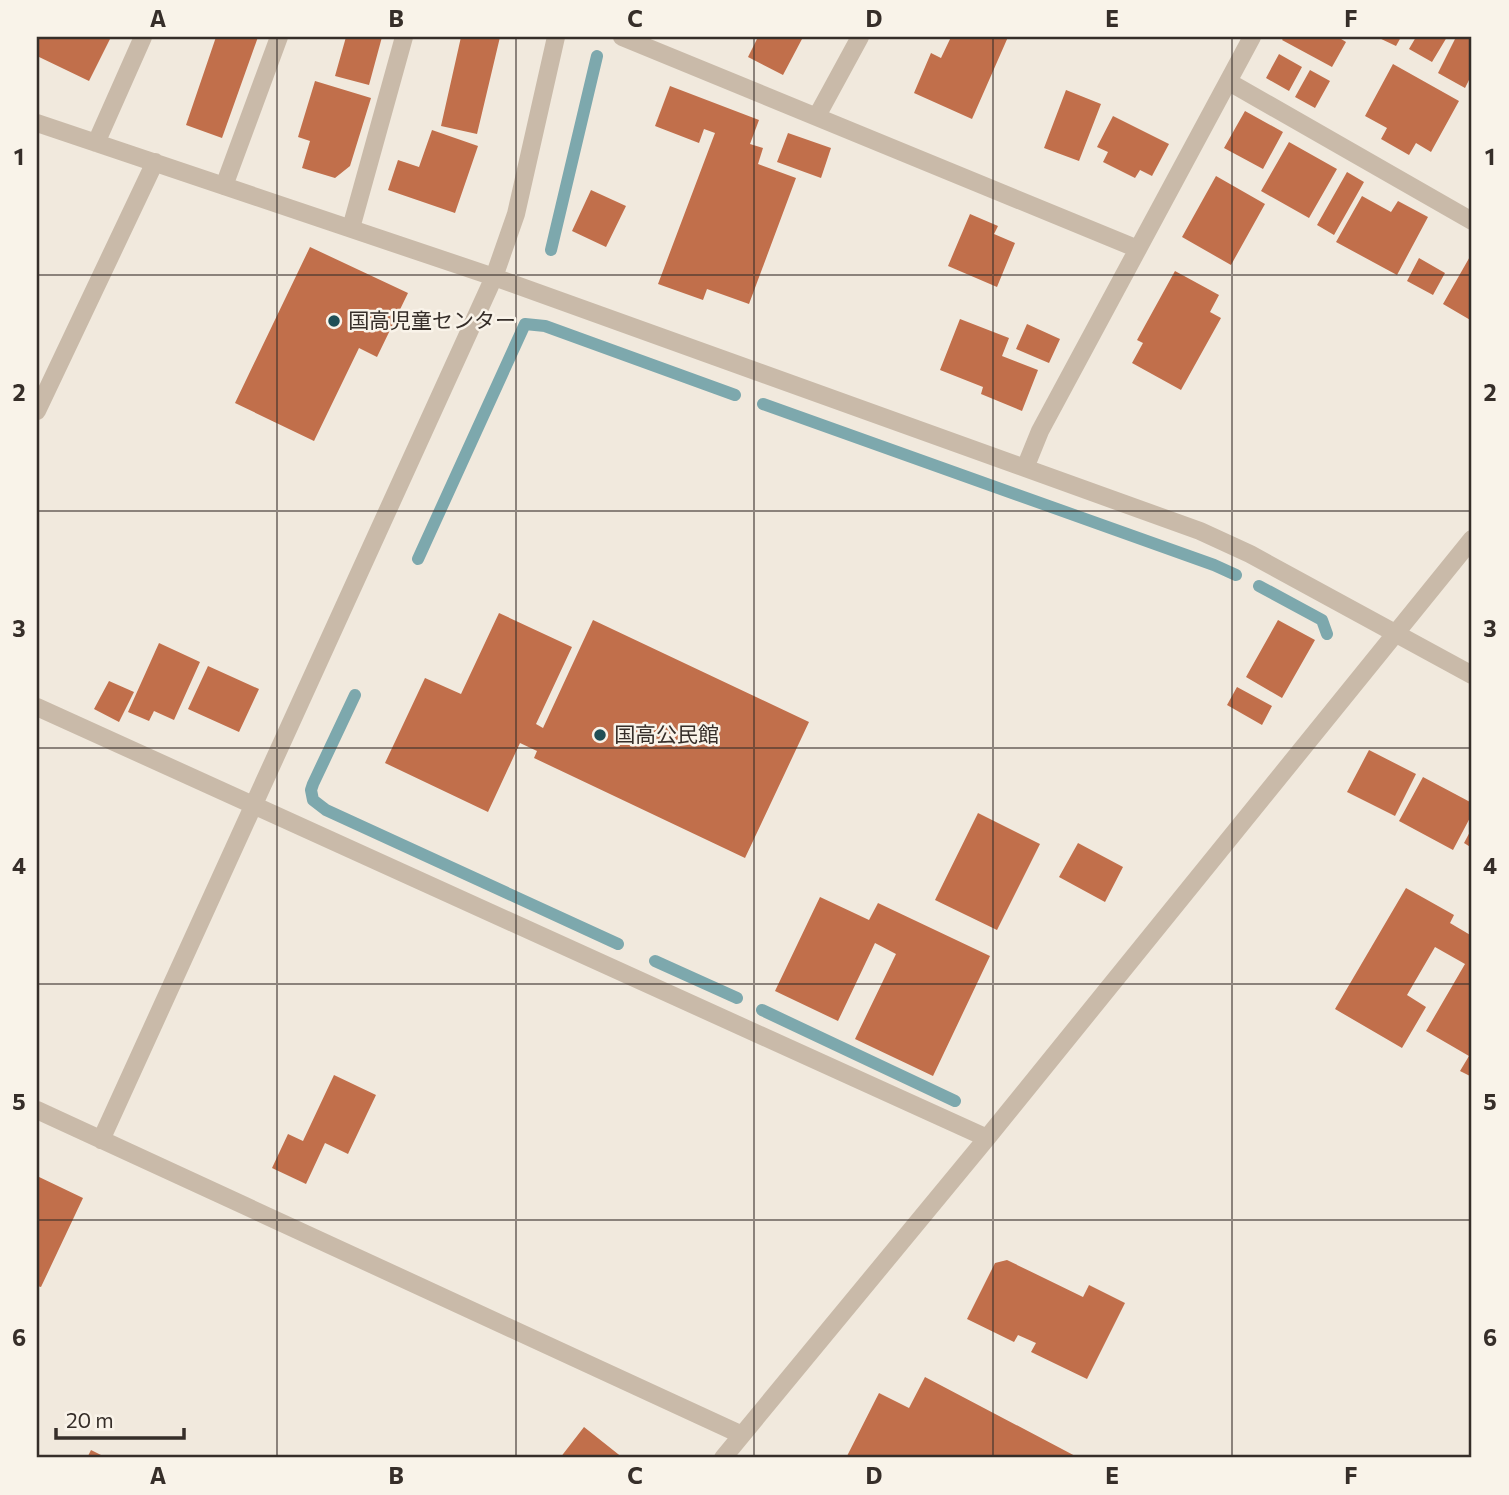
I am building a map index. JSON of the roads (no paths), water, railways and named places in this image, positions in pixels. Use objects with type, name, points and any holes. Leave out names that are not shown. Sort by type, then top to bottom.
[{"type":"street","points":[[96,143],[142,37]]},
{"type":"street","points":[[224,186],[279,37]]},
{"type":"street","points":[[351,228],[404,37]]},
{"type":"street","points":[[101,1140],[494,276],[516,215],[556,37]]},
{"type":"street","points":[[622,37],[1138,249]]},
{"type":"street","points":[[817,117],[860,37]]},
{"type":"street","points":[[1025,468],[1040,430],[1252,37]]},
{"type":"street","points":[[1229,82],[1472,221]]},
{"type":"street","points":[[37,123],[494,276],[1224,541],[1472,675]]},
{"type":"street","points":[[37,411],[155,162]]},
{"type":"street","points":[[723,1458],[987,1138],[1472,539]]},
{"type":"street","points":[[37,707],[987,1138]]},
{"type":"street","points":[[37,1110],[742,1435]]},
{"type":"waterway","points":[[551,250],[597,56]]},
{"type":"waterway","points":[[418,559],[525,324],[545,326],[735,395]]},
{"type":"waterway","points":[[763,404],[1236,575]]},
{"type":"waterway","points":[[1259,586],[1322,620],[1327,634]]},
{"type":"waterway","points":[[355,695],[313,784],[313,800],[326,810],[618,944]]},
{"type":"waterway","points":[[655,961],[737,998]]},
{"type":"waterway","points":[[762,1010],[955,1101]]},
{"type":"place","name":"国高児童センター","points":[[334,321]]},
{"type":"place","name":"国高公民館","points":[[600,735]]}]
